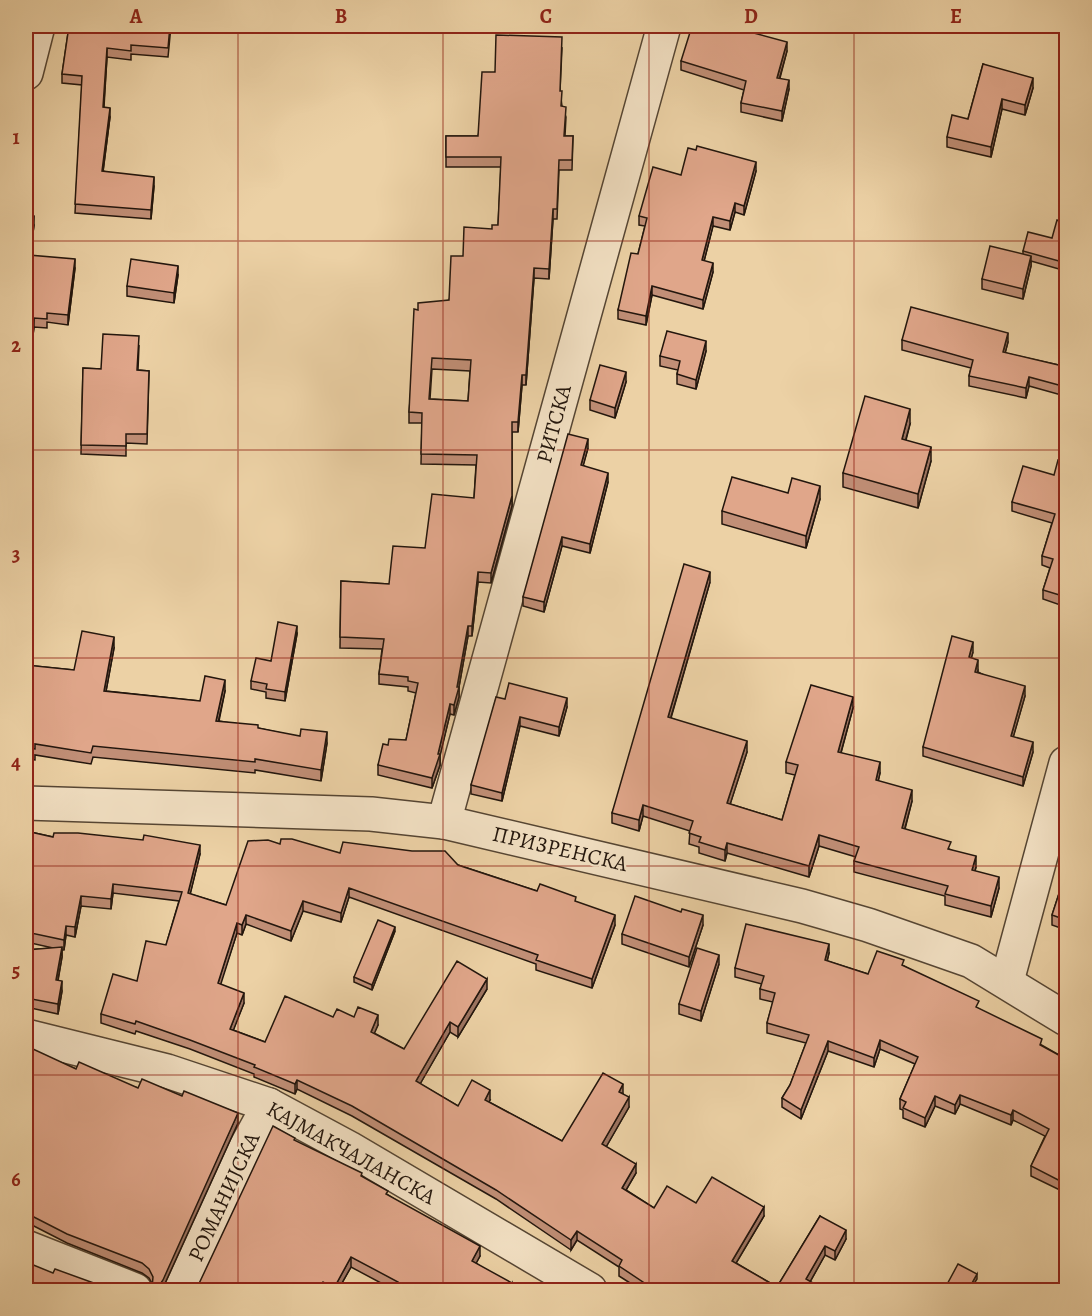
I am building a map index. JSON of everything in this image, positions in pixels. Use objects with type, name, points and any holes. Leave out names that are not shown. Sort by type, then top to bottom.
[{"type":"street","points":[[26,73],[38,26]]},
{"type":"street","name":"РИТСКА","points":[[444,822],[664,26]]},
{"type":"street","points":[[1007,981],[1066,763]]},
{"type":"street","name":"ПРИЗРЕНСКА","points":[[26,803],[371,814],[444,822],[857,921],[961,957],[1007,981],[1066,1019]]},
{"type":"street","name":"КАЈМАКЧАЛАНСКА","points":[[26,1036],[167,1071],[269,1105],[349,1148],[590,1290]]},
{"type":"street","name":"РОМАНИЈСКА","points":[[181,1290],[246,1147],[269,1105]]},
{"type":"street","points":[[26,1247],[135,1290]]},
{"type":"building","points":[[69,26],[170,26],[168,48],[131,45],[131,51],[107,48],[103,107],[110,108],[102,171],[154,177],[151,210],[75,204],[82,76],[62,74]]},
{"type":"building","points":[[692,26],[753,26],[750,32],[787,42],[777,78],[789,80],[782,111],[741,103],[746,81],[681,61]]},
{"type":"building","points":[[496,35],[562,37],[561,106],[566,107],[564,136],[573,136],[572,160],[559,160],[557,209],[553,209],[549,269],[534,268],[526,375],[522,375],[518,422],[512,422],[512,496],[491,573],[478,572],[472,626],[468,626],[457,687],[459,687],[454,705],[450,704],[438,754],[440,754],[432,778],[378,765],[383,744],[388,745],[389,739],[406,740],[418,683],[408,681],[408,677],[379,674],[384,639],[340,637],[341,581],[389,584],[393,546],[425,548],[432,494],[474,498],[477,455],[421,454],[422,413],[409,412],[414,309],[418,310],[418,303],[449,300],[451,256],[463,256],[464,227],[492,229],[492,225],[498,225],[501,157],[446,157],[446,136],[478,136],[482,72],[495,72]],"holes":[[[432,358],[471,360],[468,401],[429,399]]]},
{"type":"building","points":[[983,64],[1033,78],[1025,105],[1002,99],[991,147],[947,137],[952,115],[968,119]]},
{"type":"building","points":[[697,146],[756,162],[744,206],[735,203],[730,221],[713,217],[702,260],[713,263],[703,300],[652,286],[646,316],[618,310],[631,253],[638,254],[647,218],[639,216],[653,167],[681,175],[688,148],[696,150]]},
{"type":"building","points":[[26,215],[34,216],[29,255],[75,259],[68,315],[47,313],[47,319],[34,318],[26,383]]},
{"type":"building","points":[[1057,220],[1066,223],[1066,263],[1023,251],[1028,232],[1052,238]]},
{"type":"building","points":[[990,246],[1031,256],[1023,289],[982,279]]},
{"type":"building","points":[[131,259],[178,266],[174,293],[127,286]]},
{"type":"building","points":[[911,307],[1008,333],[1003,352],[1063,366],[1064,362],[1066,363],[1066,387],[1029,377],[1026,388],[969,376],[973,360],[902,340]]},
{"type":"building","points":[[667,331],[706,341],[696,380],[677,374],[680,361],[660,356]]},
{"type":"building","points":[[103,334],[139,336],[137,370],[149,371],[147,434],[126,434],[126,446],[81,445],[83,368],[101,369]]},
{"type":"building","points":[[600,365],[626,372],[615,408],[590,400]]},
{"type":"building","points":[[1066,391],[1066,423],[1059,422]]},
{"type":"building","points":[[865,396],[910,409],[902,439],[931,447],[918,494],[843,473]]},
{"type":"building","points":[[568,434],[588,439],[581,465],[608,473],[590,544],[562,537],[544,602],[523,597]]},
{"type":"building","points":[[1058,460],[1066,463],[1066,597],[1043,590],[1053,559],[1042,556],[1055,514],[1012,502],[1023,466],[1054,475]]},
{"type":"building","points":[[732,477],[788,493],[792,478],[820,486],[806,536],[722,511]]},
{"type":"building","points":[[684,564],[710,572],[668,717],[747,741],[727,803],[782,820],[798,765],[786,762],[811,685],[853,697],[838,752],[880,762],[876,780],[912,790],[902,828],[951,842],[948,849],[976,856],[972,870],[999,877],[991,906],[945,894],[948,886],[854,861],[859,847],[819,835],[809,866],[727,843],[725,850],[699,842],[701,837],[689,833],[693,821],[643,805],[639,820],[612,813]]},
{"type":"building","points":[[278,622],[297,626],[285,692],[266,689],[267,684],[251,681],[256,658],[271,661]]},
{"type":"building","points":[[82,631],[114,637],[104,691],[200,701],[205,676],[225,680],[216,721],[258,725],[258,728],[300,736],[301,729],[327,732],[321,770],[255,759],[255,762],[93,746],[91,753],[35,744],[35,749],[26,748],[26,665],[74,670]]},
{"type":"building","points":[[952,636],[973,642],[969,657],[978,660],[975,672],[1025,686],[1011,736],[1033,742],[1023,777],[923,747]]},
{"type":"building","points":[[509,683],[567,698],[559,727],[520,717],[502,793],[471,785],[496,697],[505,699]]},
{"type":"building","points":[[26,831],[53,837],[54,833],[78,833],[143,840],[144,835],[200,845],[188,893],[226,905],[248,841],[268,840],[280,844],[281,839],[292,839],[340,853],[343,842],[412,851],[445,851],[458,865],[537,891],[540,884],[576,897],[575,901],[615,915],[592,979],[536,960],[538,955],[349,888],[341,913],[303,901],[291,931],[246,915],[242,925],[237,923],[218,983],[244,993],[230,1029],[265,1042],[285,996],[333,1017],[337,1009],[354,1017],[358,1007],[378,1015],[371,1032],[404,1049],[457,961],[487,979],[458,1027],[450,1022],[416,1081],[458,1106],[472,1080],[490,1090],[485,1100],[562,1141],[603,1073],[623,1084],[619,1092],[629,1097],[602,1144],[636,1164],[622,1188],[654,1208],[667,1186],[696,1203],[712,1177],[764,1207],[732,1261],[777,1287],[820,1216],[846,1230],[835,1251],[825,1246],[806,1279],[825,1290],[655,1290],[619,1266],[622,1260],[577,1231],[571,1240],[496,1190],[352,1106],[297,1080],[295,1084],[254,1067],[255,1065],[190,1040],[136,1021],[135,1024],[101,1014],[113,974],[137,981],[146,941],[166,945],[182,892],[113,884],[111,899],[81,896],[75,927],[66,926],[64,940],[26,932]]},
{"type":"building","points":[[1066,872],[1066,920],[1052,915]]},
{"type":"building","points":[[635,896],[681,912],[682,909],[703,915],[689,957],[622,934]]},
{"type":"building","points":[[378,920],[395,927],[372,985],[354,977]]},
{"type":"building","points":[[746,924],[829,944],[825,960],[868,974],[877,951],[904,960],[902,965],[979,1001],[976,1007],[1042,1039],[1040,1045],[1066,1059],[1066,1184],[1031,1166],[1049,1129],[1013,1110],[1011,1115],[960,1095],[955,1105],[935,1096],[925,1118],[903,1108],[906,1102],[900,1099],[918,1057],[880,1040],[874,1058],[828,1041],[801,1110],[782,1098],[790,1085],[809,1035],[767,1023],[775,993],[760,989],[764,976],[735,968]]},
{"type":"building","points":[[62,947],[56,980],[62,981],[58,1004],[26,998],[26,950]]},
{"type":"building","points":[[697,948],[719,955],[701,1011],[679,1004]]},
{"type":"building","points":[[26,1048],[76,1069],[79,1062],[138,1088],[142,1079],[182,1096],[184,1091],[238,1113],[163,1280],[156,1290],[150,1290],[153,1277],[142,1263],[67,1234],[26,1213]]},
{"type":"building","points":[[273,1126],[295,1138],[294,1140],[362,1173],[361,1176],[388,1191],[386,1194],[480,1246],[472,1261],[512,1283],[508,1290],[398,1290],[394,1288],[398,1282],[351,1257],[334,1288],[323,1282],[319,1290],[306,1283],[302,1290],[196,1290]]},
{"type":"building","points":[[26,1262],[53,1273],[55,1269],[113,1290],[26,1290]]},
{"type":"building","points":[[958,1264],[977,1274],[968,1290],[944,1290]]}]
